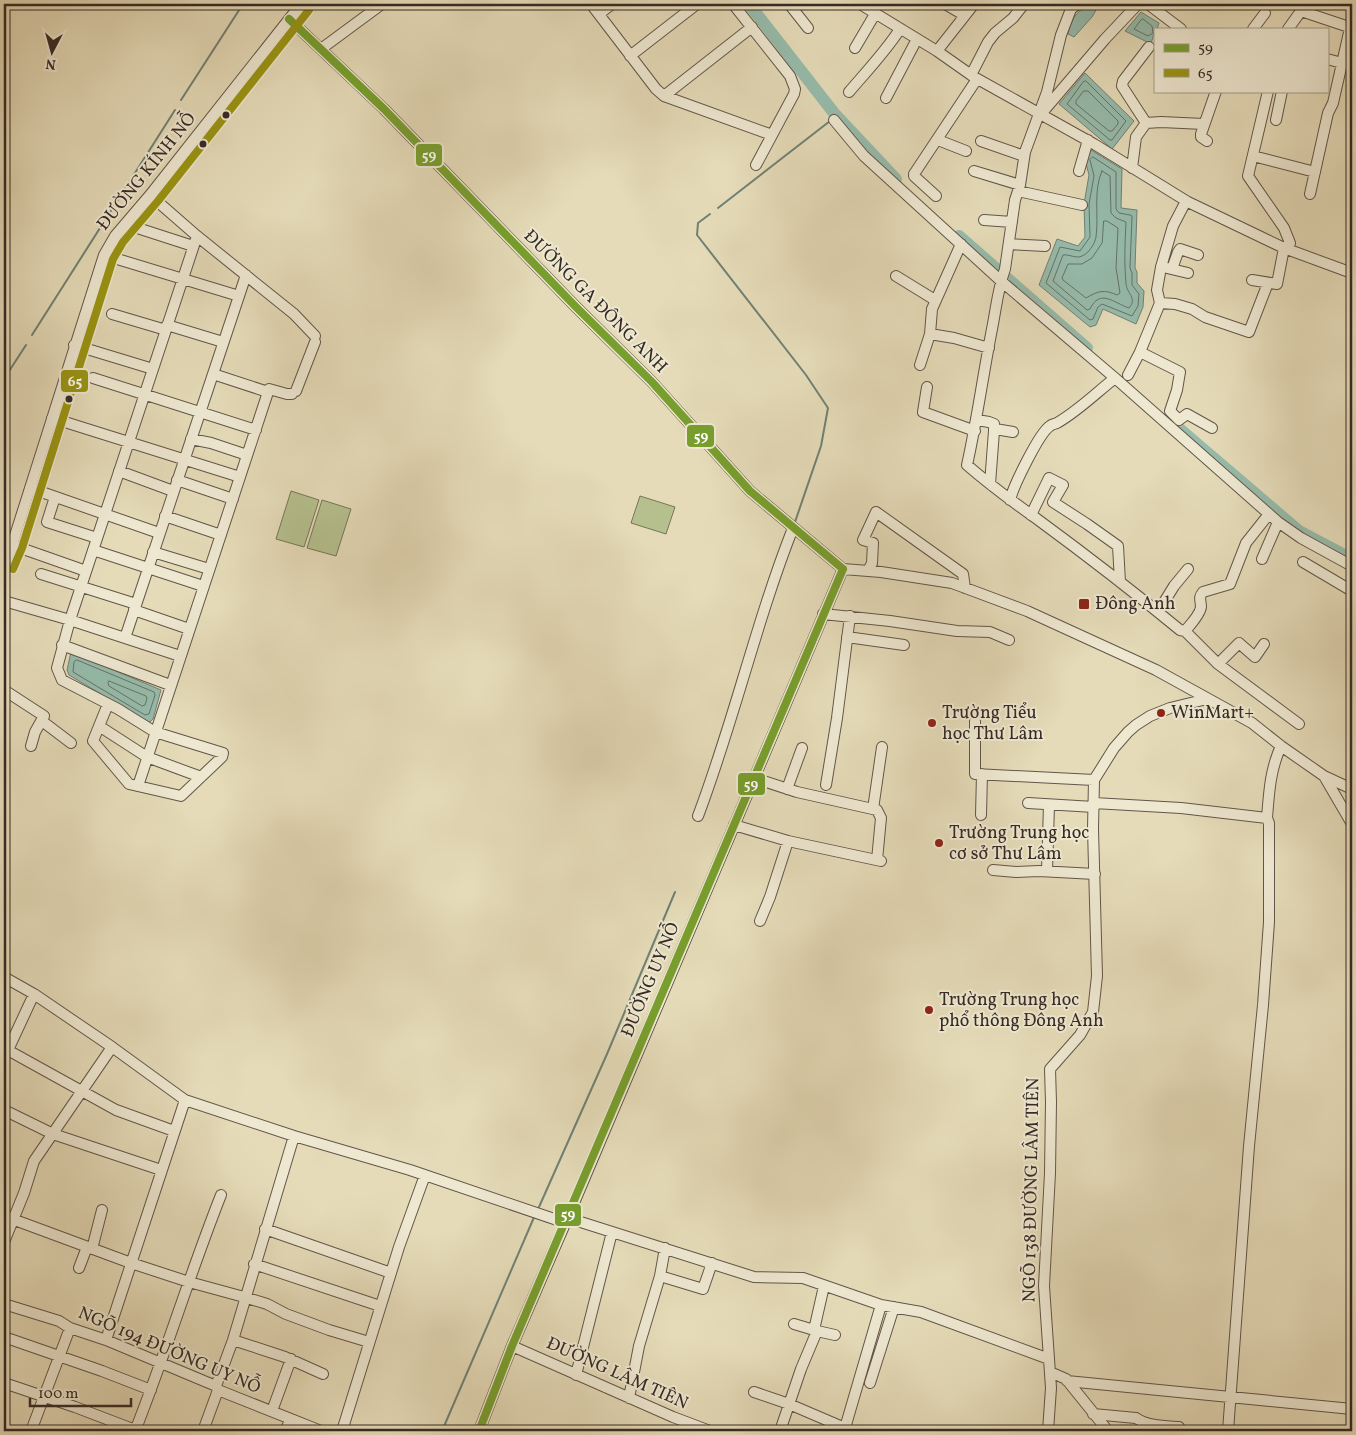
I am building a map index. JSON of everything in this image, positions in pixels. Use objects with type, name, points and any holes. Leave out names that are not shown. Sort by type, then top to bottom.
[{"type":"street","name":"ĐƯỜNG KÍNH NỖ","points":[[4,565],[104,255],[124,224],[150,195],[301,4]]},
{"type":"street","points":[[321,49],[382,4]]},
{"type":"street","points":[[591,4],[656,89],[664,96],[772,135]]},
{"type":"street","points":[[599,14],[612,4]]},
{"type":"street","points":[[630,56],[697,4]]},
{"type":"street","points":[[733,4],[790,76],[795,89],[756,165]]},
{"type":"street","points":[[789,4],[808,28]]},
{"type":"street","points":[[860,4],[938,51],[974,77],[1088,140],[1186,201],[1284,248],[1352,273]]},
{"type":"street","points":[[945,4],[964,15]]},
{"type":"street","points":[[938,51],[974,4]]},
{"type":"street","points":[[936,196],[914,174],[938,140],[974,77],[988,42],[995,32],[1013,18],[1024,4]]},
{"type":"street","points":[[1077,4],[1071,9],[1061,35],[1047,92],[1024,156],[968,465],[1010,500],[1120,582],[1180,630],[1185,631],[1218,664],[1299,724]]},
{"type":"street","points":[[1040,114],[1138,4]]},
{"type":"street","points":[[1148,4],[1180,28]]},
{"type":"street","points":[[1295,28],[1300,7],[1351,28],[1328,113],[1310,194]]},
{"type":"street","points":[[1253,28],[1265,12]]},
{"type":"street","points":[[855,48],[875,14]]},
{"type":"street","name":"ĐƯỜNG GA ĐÔNG ANH","points":[[289,19],[384,109],[576,308],[652,382],[750,492],[843,569]]},
{"type":"street","points":[[664,96],[752,28]]},
{"type":"street","points":[[849,92],[890,45],[900,29]]},
{"type":"street","points":[[886,98],[917,39]]},
{"type":"street","points":[[1146,123],[1122,86],[1149,47]]},
{"type":"street","points":[[1328,59],[1342,63]]},
{"type":"street","points":[[1207,141],[1201,137],[1214,92]]},
{"type":"street","points":[[1252,280],[1277,284],[1284,248],[1290,243],[1284,228],[1248,176],[1268,92]]},
{"type":"street","points":[[1276,120],[1282,92]]},
{"type":"street","points":[[834,120],[864,156],[961,244],[1003,277],[1278,522],[1301,538],[1352,566]]},
{"type":"street","points":[[1146,123],[1204,124]]},
{"type":"street","points":[[1132,168],[1136,137],[1146,123]]},
{"type":"street","points":[[938,140],[966,151]]},
{"type":"street","points":[[1079,171],[1088,140]]},
{"type":"street","points":[[980,142],[1024,156]]},
{"type":"street","points":[[1253,156],[1315,172]]},
{"type":"street","points":[[974,171],[1019,188],[1082,205]]},
{"type":"street","points":[[138,786],[269,389],[287,394],[294,393],[315,339],[294,314],[197,236],[150,195]]},
{"type":"street","points":[[1128,375],[1140,352],[1160,303],[1157,290],[1161,267],[1173,226],[1186,201]]},
{"type":"street","points":[[984,220],[1012,222]]},
{"type":"street","points":[[124,224],[193,246]]},
{"type":"street","points":[[108,704],[93,741],[130,784],[181,796],[222,756],[223,753],[155,732],[108,704],[62,680],[57,668],[62,645],[81,585],[197,236]]},
{"type":"street","points":[[920,365],[930,334],[932,309],[935,300],[961,244]]},
{"type":"street","points":[[1009,244],[1045,246]]},
{"type":"street","points":[[1172,269],[1180,249],[1198,255]]},
{"type":"street","points":[[104,255],[239,296]]},
{"type":"street","points":[[1161,267],[1188,273]]},
{"type":"street","points":[[125,638],[246,275]]},
{"type":"street","points":[[896,276],[935,300]]},
{"type":"street","points":[[1160,303],[1175,304],[1192,309],[1205,318],[1249,332],[1268,283]]},
{"type":"street","points":[[112,314],[223,342]]},
{"type":"street","points":[[930,334],[954,338],[988,348]]},
{"type":"street","points":[[74,345],[153,369]]},
{"type":"street","points":[[1140,352],[1180,372],[1177,390],[1170,411],[1179,420],[1187,414],[1212,428]]},
{"type":"street","points":[[213,374],[268,392]]},
{"type":"street","points":[[92,378],[256,430]]},
{"type":"street","points":[[1010,500],[1012,490],[1035,446],[1049,426],[1056,424],[1085,403],[1115,378]]},
{"type":"street","points":[[927,387],[923,412],[975,431]]},
{"type":"street","points":[[52,418],[240,477]]},
{"type":"street","points":[[977,420],[994,424],[990,484]]},
{"type":"street","points":[[994,431],[995,429],[1013,432]]},
{"type":"street","points":[[191,439],[211,443],[247,455]]},
{"type":"street","points":[[119,471],[233,499]]},
{"type":"street","points":[[1031,515],[1050,478],[1063,485],[1053,502],[1118,546],[1120,582]]},
{"type":"street","points":[[30,488],[159,533]]},
{"type":"street","points":[[55,497],[48,522],[97,538]]},
{"type":"street","points":[[868,571],[872,564],[873,544],[863,540],[876,512],[963,574],[965,588]]},
{"type":"street","points":[[1185,631],[1194,620],[1201,606],[1198,601],[1203,592],[1230,584],[1246,543],[1269,514]]},
{"type":"street","points":[[165,516],[221,535]]},
{"type":"street","points":[[1262,559],[1278,522]]},
{"type":"street","points":[[698,816],[793,528]]},
{"type":"street","points":[[12,545],[86,571]]},
{"type":"street","points":[[93,550],[204,586]]},
{"type":"street","points":[[153,552],[209,569]]},
{"type":"street","points":[[1302,562],[1352,592]]},
{"type":"street","points":[[843,569],[952,583],[1027,611],[1156,670],[1252,723],[1324,776],[1352,789]]},
{"type":"street","name":"ĐƯỜNG UY NỖ","points":[[479,1431],[512,1346],[843,569]]},
{"type":"street","points":[[1158,612],[1174,586],[1188,569]]},
{"type":"street","points":[[41,574],[81,585],[189,629]]},
{"type":"street","points":[[4,601],[70,620],[180,656]]},
{"type":"street","points":[[823,614],[957,631],[990,632],[1009,640]]},
{"type":"street","points":[[826,785],[850,616]]},
{"type":"street","points":[[847,637],[904,645]]},
{"type":"street","points":[[1218,664],[1239,643],[1255,657],[1264,644]]},
{"type":"street","points":[[62,645],[170,685]]},
{"type":"street","points":[[4,690],[44,716],[36,730],[31,746]]},
{"type":"street","points":[[975,721],[975,774],[1094,780],[1114,748],[1136,725],[1150,716],[1170,708],[1207,699]]},
{"type":"street","points":[[42,721],[71,743]]},
{"type":"street","points":[[99,726],[147,757],[202,777]]},
{"type":"street","points":[[873,809],[882,746]]},
{"type":"street","points":[[1234,1431],[1228,1431],[1230,1397],[1242,1261],[1249,1148],[1263,1012],[1268,932],[1270,827],[1267,818],[1271,775],[1281,746]]},
{"type":"street","points":[[787,789],[802,748]]},
{"type":"street","points":[[981,815],[982,774]]},
{"type":"street","points":[[1324,776],[1352,824]]},
{"type":"street","points":[[734,825],[788,841],[879,861],[881,818],[877,810],[787,789],[754,778]]},
{"type":"street","name":"NGÕ 138 ĐƯỜNG LÂM TIÊN","points":[[1048,1431],[1051,1388],[1044,1286],[1050,1163],[1050,1069],[1080,1035],[1093,1012],[1097,976],[1094,780]]},
{"type":"street","points":[[1028,803],[1182,808],[1267,818]]},
{"type":"street","points":[[1048,871],[1049,804]]},
{"type":"street","points":[[760,921],[770,897],[788,841]]},
{"type":"street","points":[[993,870],[1095,874]]},
{"type":"street","points":[[4,977],[34,994],[112,1047],[185,1100],[294,1136],[567,1220],[665,1248],[754,1277],[803,1278],[881,1305],[921,1312],[1049,1360]]},
{"type":"street","points":[[34,994],[6,1049],[116,1110],[174,1131]]},
{"type":"street","points":[[4,1242],[9,1218],[34,1161],[112,1047]]},
{"type":"street","points":[[106,1340],[185,1100]]},
{"type":"street","points":[[4,1110],[53,1134],[161,1170]]},
{"type":"street","points":[[203,1431],[294,1136]]},
{"type":"street","points":[[342,1431],[380,1306],[425,1176]]},
{"type":"street","points":[[4,1383],[136,1431],[202,1242],[221,1195]]},
{"type":"street","points":[[79,1268],[89,1248],[102,1210]]},
{"type":"street","points":[[9,1218],[131,1263],[189,1282],[244,1296],[329,1330],[369,1342]]},
{"type":"street","points":[[265,1229],[391,1273]]},
{"type":"street","points":[[576,1375],[612,1232]]},
{"type":"street","points":[[629,1398],[639,1346],[660,1276],[665,1248]]},
{"type":"street","points":[[660,1276],[702,1289],[712,1263]]},
{"type":"street","points":[[254,1264],[380,1306]]},
{"type":"street","points":[[780,1431],[815,1331],[824,1286]]},
{"type":"street","name":"NGÕ 194 ĐƯỜNG UY NỖ","points":[[4,1304],[60,1321],[70,1328],[106,1340],[322,1431]]},
{"type":"street","points":[[754,1392],[789,1404],[849,1430],[881,1305]]},
{"type":"street","points":[[870,1383],[894,1307]]},
{"type":"street","points":[[794,1324],[835,1335]]},
{"type":"street","points":[[31,1431],[70,1328]]},
{"type":"street","points":[[4,1337],[59,1355],[151,1390]]},
{"type":"street","points":[[232,1340],[291,1359],[323,1374]]},
{"type":"street","name":"ĐƯỜNG LÂM TIÊN","points":[[512,1346],[629,1398],[710,1431]]},
{"type":"street","points":[[272,1411],[291,1359]]},
{"type":"street","points":[[1050,1372],[1067,1381],[1352,1409]]},
{"type":"street","points":[[1067,1381],[1108,1431]]},
{"type":"street","points":[[1093,1414],[1136,1418],[1140,1421],[1179,1427],[1178,1431]]},
{"type":"street","points":[[285,1431],[291,1419]]},
{"type":"shaded area","points":[[291,491],[319,500],[304,547],[276,539]]},
{"type":"shaded area","points":[[640,496],[675,507],[666,534],[631,523]]},
{"type":"shaded area","points":[[322,500],[351,509],[336,556],[307,548]]},
{"type":"water","points":[[1099,5],[1092,17],[1074,37],[1068,34],[1077,13],[1086,8]]},
{"type":"water","points":[[1141,12],[1159,23],[1157,28],[1154,28],[1151,44],[1125,31]]},
{"type":"water","points":[[1085,73],[1134,121],[1112,149],[1059,104]]},
{"type":"water","points":[[1088,148],[1122,169],[1121,208],[1137,210],[1135,268],[1137,283],[1144,291],[1143,307],[1136,324],[1103,309],[1096,325],[1090,327],[1039,285],[1057,239],[1078,246],[1085,237],[1084,204],[1089,175],[1085,160]]},
{"type":"water","points":[[71,652],[161,690],[153,719],[150,722],[146,721],[69,675],[67,670]]},
{"type":"waterway","points":[[181,100],[243,4]]},
{"type":"waterway","points":[[749,4],[834,113],[896,179]]},
{"type":"waterway","points":[[32,335],[175,110]]},
{"type":"waterway","points":[[718,208],[830,121]]},
{"type":"waterway","points":[[710,214],[698,223],[697,235],[806,375],[828,408],[821,446],[795,522]]},
{"type":"waterway","points":[[959,236],[1087,348]]},
{"type":"waterway","points":[[4,379],[26,345]]},
{"type":"waterway","points":[[1168,419],[1299,531],[1352,559]]},
{"type":"waterway","points":[[539,1207],[607,1054],[675,892]]},
{"type":"waterway","points":[[442,1431],[535,1215]]},
{"type":"transit line","name":"65","points":[[13,569],[22,548],[113,259],[123,242],[158,201],[309,10]]},
{"type":"transit line","name":"59","points":[[289,19],[384,109],[576,307],[652,382],[750,491],[843,569]]},
{"type":"transit line","name":"59","points":[[479,1431],[512,1346],[843,569]]},
{"type":"place","name":"Đông Anh","points":[[1084,604]]},
{"type":"place","name":"WinMart+","points":[[1161,713]]},
{"type":"place","name":"Trường Tiểu học Thư Lâm","points":[[932,723]]},
{"type":"place","name":"Trường Trung học cơ sở Thư Lâm","points":[[939,843]]},
{"type":"place","name":"Trường Trung học phổ thông Đông Anh","points":[[929,1010]]}]
